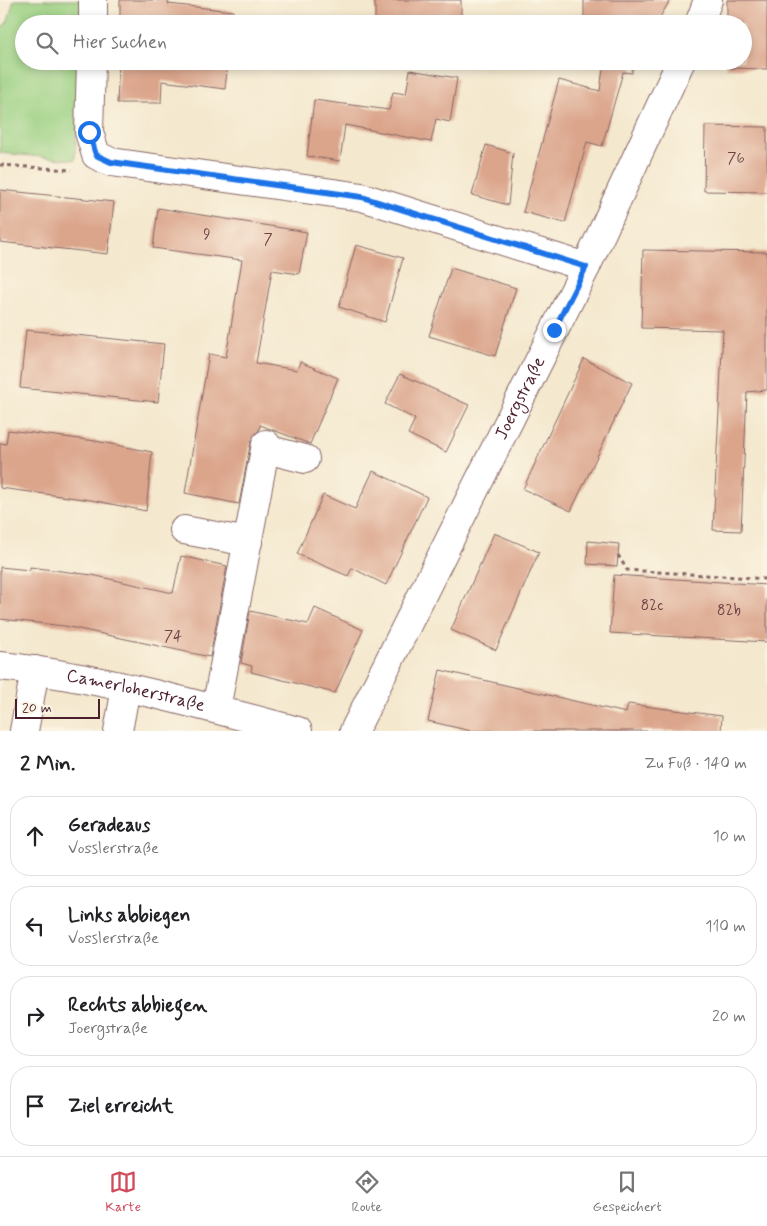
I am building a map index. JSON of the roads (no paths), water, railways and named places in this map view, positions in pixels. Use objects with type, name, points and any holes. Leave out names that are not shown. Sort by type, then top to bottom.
[{"type":"street","points":[[93,0],[93,15]]},
{"type":"street","points":[[702,15],[708,0]]},
{"type":"street","points":[[91,70],[89,132],[96,155],[111,162],[362,197],[586,267]]},
{"type":"street","name":"Joergstraße","points":[[354,731],[586,267],[678,70]]},
{"type":"street","points":[[216,709],[266,447],[305,459]]},
{"type":"street","points":[[184,530],[248,542]]},
{"type":"street","name":"Camerloherstraße","points":[[0,666],[35,670],[126,688],[298,731]]},
{"type":"street","points":[[24,731],[35,670]]},
{"type":"street","points":[[118,731],[126,688]]}]
